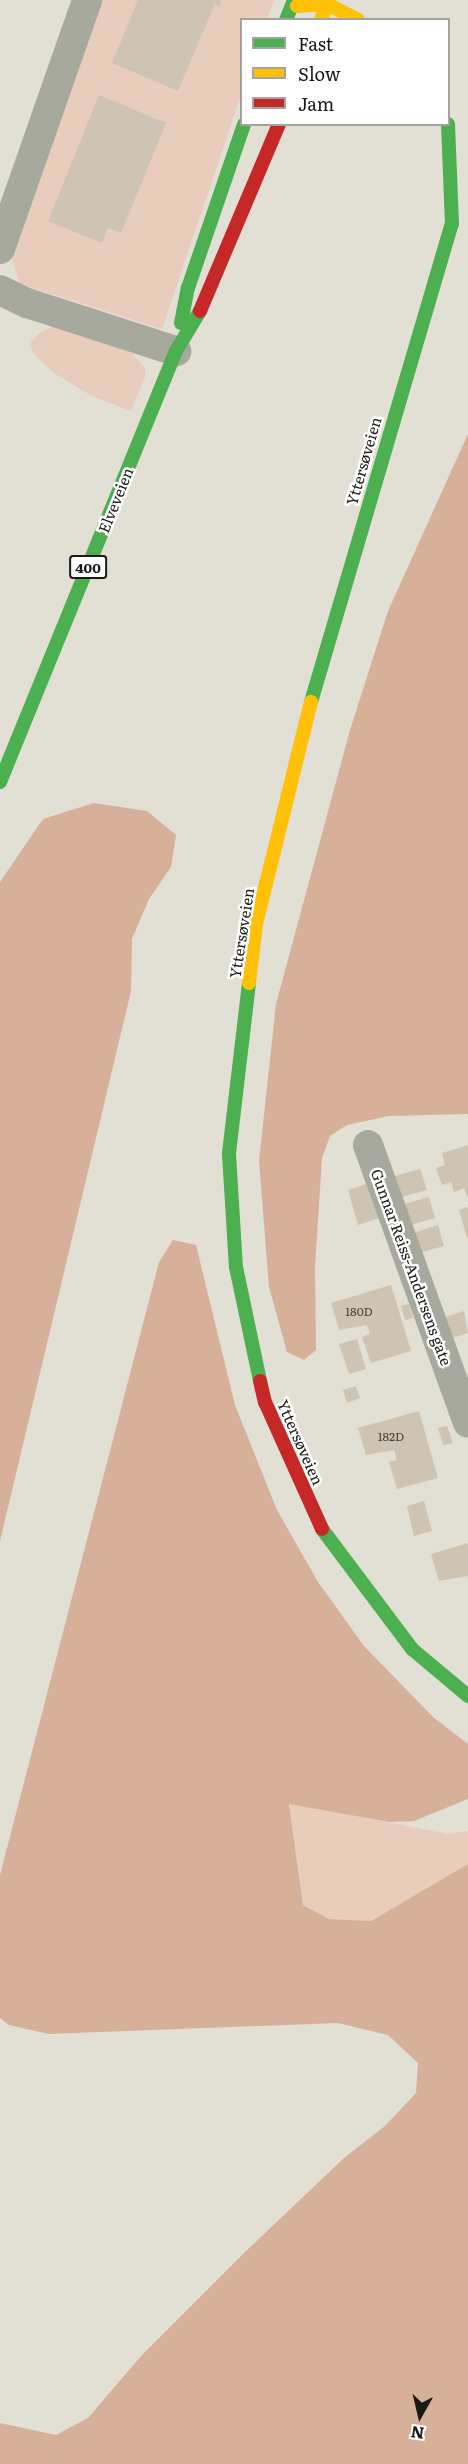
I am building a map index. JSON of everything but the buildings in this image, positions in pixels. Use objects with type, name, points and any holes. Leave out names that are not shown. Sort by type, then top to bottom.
[{"type":"main road","points":[[322,18],[327,2]]},
{"type":"main road","points":[[293,3],[327,2],[355,18]]},
{"type":"main road","points":[[287,18],[293,3]]},
{"type":"main road","points":[[293,3],[304,18]]},
{"type":"main road","name":"Elveveien","points":[[176,351],[188,288],[243,126]]},
{"type":"main road","name":"Elveveien","points":[[0,782],[176,351],[208,297],[278,126]]},
{"type":"main road","name":"Yttersøveien","points":[[448,126],[452,224],[309,708],[262,902],[229,1154],[236,1267],[265,1402],[326,1538],[412,1649],[468,1696]]},
{"type":"street","points":[[0,249],[87,0]]},
{"type":"street","points":[[0,290],[176,351]]},
{"type":"street","name":"Gunnar Reiss-Andersens gate","points":[[368,1145],[468,1423]]},
{"type":"shaded area","points":[[100,0],[274,0],[267,18],[240,18],[240,98],[162,329],[20,284],[12,260]]},
{"type":"shaded area","points":[[56,324],[132,353],[145,368],[145,377],[131,411],[92,396],[54,373],[34,354],[30,344],[38,334]]},
{"type":"shaded area","points":[[468,434],[468,1114],[389,1116],[347,1125],[330,1136],[322,1158],[315,1266],[316,1350],[304,1360],[287,1352],[269,1287],[259,1161],[276,1004],[350,730],[388,611]]},
{"type":"shaded area","points":[[94,803],[147,811],[176,835],[171,867],[149,899],[132,939],[131,991],[0,1541],[0,882],[43,819]]},
{"type":"shaded area","points":[[173,1240],[196,1245],[235,1405],[277,1510],[318,1582],[364,1646],[433,1717],[468,1744],[468,1799],[414,1821],[389,1822],[289,1804],[303,1905],[329,1919],[371,1921],[468,1864],[468,2464],[0,2464],[0,2423],[56,2435],[88,2418],[141,2356],[245,2252],[344,2158],[385,2126],[416,2093],[418,2063],[388,2035],[338,2023],[49,2034],[9,2025],[0,2018],[0,1875],[159,1262]]},
{"type":"shaded area","points":[[289,1803],[448,1834],[468,1831],[468,1864],[371,1921],[329,1919],[303,1905]]},
{"type":"traffic: fast","points":[[287,18],[294,0]]},
{"type":"traffic: fast","points":[[181,323],[188,288],[243,126]]},
{"type":"traffic: fast","points":[[311,702],[452,224],[448,126]]},
{"type":"traffic: fast","points":[[0,782],[176,351],[200,311]]},
{"type":"traffic: fast","points":[[249,983],[229,1154],[236,1267],[260,1381]]},
{"type":"traffic: fast","points":[[322,1529],[412,1649],[468,1696]]},
{"type":"traffic: slow","points":[[322,18],[328,0]]},
{"type":"traffic: slow","points":[[297,6],[327,4],[354,18]]},
{"type":"traffic: slow","points":[[249,983],[256,924],[311,702]]},
{"type":"traffic: jam","points":[[200,311],[278,126]]},
{"type":"traffic: jam","points":[[260,1381],[265,1402],[322,1529]]}]
